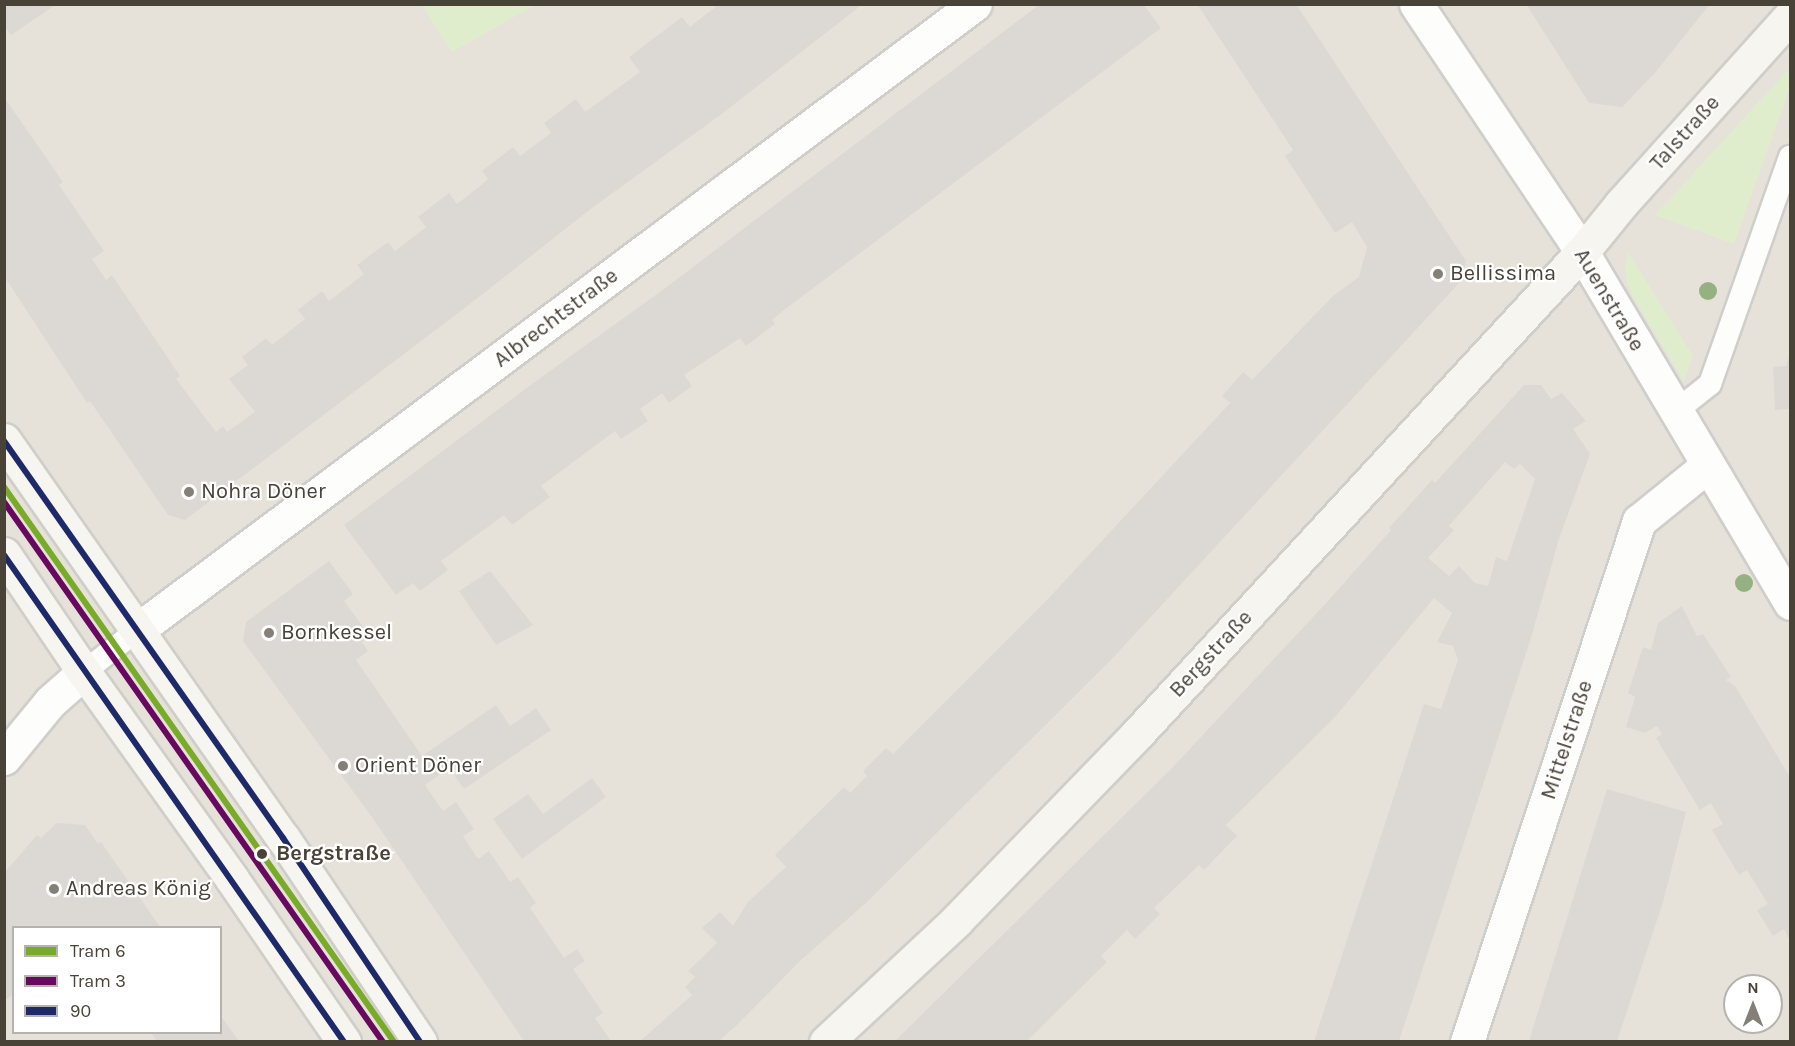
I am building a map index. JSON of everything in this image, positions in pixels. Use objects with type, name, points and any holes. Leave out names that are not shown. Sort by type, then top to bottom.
[{"type":"main road","name":"Talstraße","points":[[1582,252],[1621,204],[1791,16]]},
{"type":"main road","name":"Bergstraße","points":[[826,1041],[956,921],[1139,732],[1582,252]]},
{"type":"main road","points":[[4,440],[283,838],[420,1041]]},
{"type":"main road","points":[[4,554],[84,672],[344,1041]]},
{"type":"street","name":"Albrechtstraße","points":[[136,631],[975,4]]},
{"type":"street","name":"Auenstraße","points":[[1416,4],[1582,252],[1707,466],[1791,603]]},
{"type":"street","name":"Mittelstraße","points":[[1467,1041],[1639,521],[1707,466]]},
{"type":"street","points":[[4,758],[50,702],[84,672]]},
{"type":"lane","points":[[1675,412],[1710,384],[1791,157]]},
{"type":"lane","points":[[84,672],[136,631]]},
{"type":"shaded area","points":[[5,5],[1790,5],[1790,1041],[5,1042]]},
{"type":"green space","points":[[422,5],[535,5],[452,52]]},
{"type":"green space","points":[[1787,71],[1790,74],[1790,87],[1734,244],[1655,215]]},
{"type":"green space","points":[[1628,252],[1693,356],[1684,381],[1633,297],[1627,282],[1625,267]]},
{"type":"building","points":[[4,4],[57,4],[11,35],[4,26]]},
{"type":"building","points":[[719,4],[863,4],[719,116],[592,208],[470,304],[185,520],[168,515],[90,401],[87,403],[4,276],[4,97],[63,182],[59,185],[104,251],[92,259],[106,280],[112,275],[180,376],[176,379],[216,432],[223,426],[227,432],[255,412],[229,379],[248,365],[242,357],[266,338],[272,345],[305,319],[298,310],[322,291],[329,301],[364,274],[357,265],[388,242],[395,251],[416,235],[426,227],[418,217],[449,193],[457,204],[488,179],[482,171],[513,147],[520,156],[551,133],[544,123],[576,99],[585,112],[640,72],[629,57],[682,17],[690,27]]},
{"type":"building","points":[[1040,4],[1143,4],[1161,28],[788,307],[772,320],[775,324],[746,346],[740,338],[684,375],[692,386],[669,403],[662,393],[640,409],[648,421],[621,439],[615,431],[541,486],[550,497],[512,525],[504,515],[441,561],[448,570],[420,591],[413,583],[396,595],[344,525],[536,381],[664,289]]},
{"type":"building","points":[[1197,4],[1296,4],[1466,261],[1461,281],[1111,660],[866,903],[802,959],[738,1024],[719,1041],[640,1041],[692,995],[685,987],[695,977],[688,971],[717,943],[702,928],[720,912],[733,926],[748,902],[786,867],[775,855],[844,787],[850,793],[867,776],[863,771],[886,748],[893,754],[1046,601],[1230,403],[1222,396],[1243,372],[1252,380],[1333,296],[1359,277],[1367,247],[1352,222],[1335,233],[1285,156],[1293,150]]},
{"type":"building","points":[[1526,4],[1710,4],[1654,74],[1622,107],[1589,103]]},
{"type":"building","points":[[1790,353],[1790,409],[1775,410],[1773,367],[1786,366]]},
{"type":"building","points":[[1524,385],[1541,385],[1551,399],[1562,393],[1586,421],[1573,429],[1590,454],[1559,539],[1531,638],[1399,1041],[1314,1041],[1424,704],[1441,709],[1458,660],[1453,646],[1437,642],[1452,613],[1434,598],[1335,717],[1226,825],[1237,836],[1204,870],[1199,865],[1154,908],[1160,914],[1135,939],[1127,930],[1101,956],[1107,962],[1027,1041],[895,1041],[1171,769],[1328,601],[1432,480],[1435,483]],"holes":[[[1505,462],[1514,469],[1520,464],[1535,479],[1507,561],[1496,557],[1488,586],[1475,583],[1459,566],[1449,576],[1428,558],[1454,530],[1449,526]]]},
{"type":"building","points":[[329,561],[353,594],[344,601],[370,636],[362,642],[368,651],[356,660],[422,756],[496,705],[510,726],[536,708],[551,730],[464,789],[449,768],[425,785],[443,811],[456,802],[474,829],[463,836],[478,859],[489,851],[510,882],[518,877],[536,903],[530,908],[564,958],[577,949],[585,961],[573,969],[603,1013],[595,1018],[611,1041],[524,1041],[374,820],[243,641],[246,622]]},
{"type":"building","points":[[490,571],[533,625],[496,645],[459,591]]},
{"type":"building","points":[[1682,606],[1697,636],[1703,634],[1731,677],[1726,680],[1735,686],[1790,777],[1790,941],[1784,929],[1773,936],[1757,910],[1768,904],[1747,870],[1739,875],[1712,830],[1723,824],[1711,803],[1700,810],[1656,738],[1662,734],[1657,726],[1645,733],[1626,727],[1635,697],[1628,693],[1643,647],[1651,650],[1658,623]]},
{"type":"building","points":[[592,778],[606,797],[522,859],[493,819],[528,794],[543,814]]},
{"type":"building","points":[[1607,789],[1686,812],[1663,902],[1617,1041],[1529,1041]]},
{"type":"building","points":[[57,823],[85,825],[98,844],[101,842],[159,926],[12,926],[12,995],[4,1001],[4,873],[37,835],[41,838]]},
{"type":"building","points":[[222,1018],[239,1041],[157,1041],[152,1034],[222,1034]]},
{"type":"tram line","name":"6","points":[[4,487],[394,1042]]},
{"type":"tram line","name":"3","points":[[4,502],[383,1042]]},
{"type":"transit line","name":"90","points":[[4,441],[283,838],[420,1042]]},
{"type":"transit line","name":"90","points":[[4,555],[344,1042]]},
{"type":"place","name":"Bellissima","points":[[1438,274]]},
{"type":"place","name":"Nohra Döner","points":[[189,492]]},
{"type":"place","name":"Bornkessel","points":[[269,633]]},
{"type":"place","name":"Orient Döner","points":[[343,766]]},
{"type":"place","name":"Bergstraße","points":[[262,854]]},
{"type":"place","name":"Andreas König","points":[[54,889]]}]
